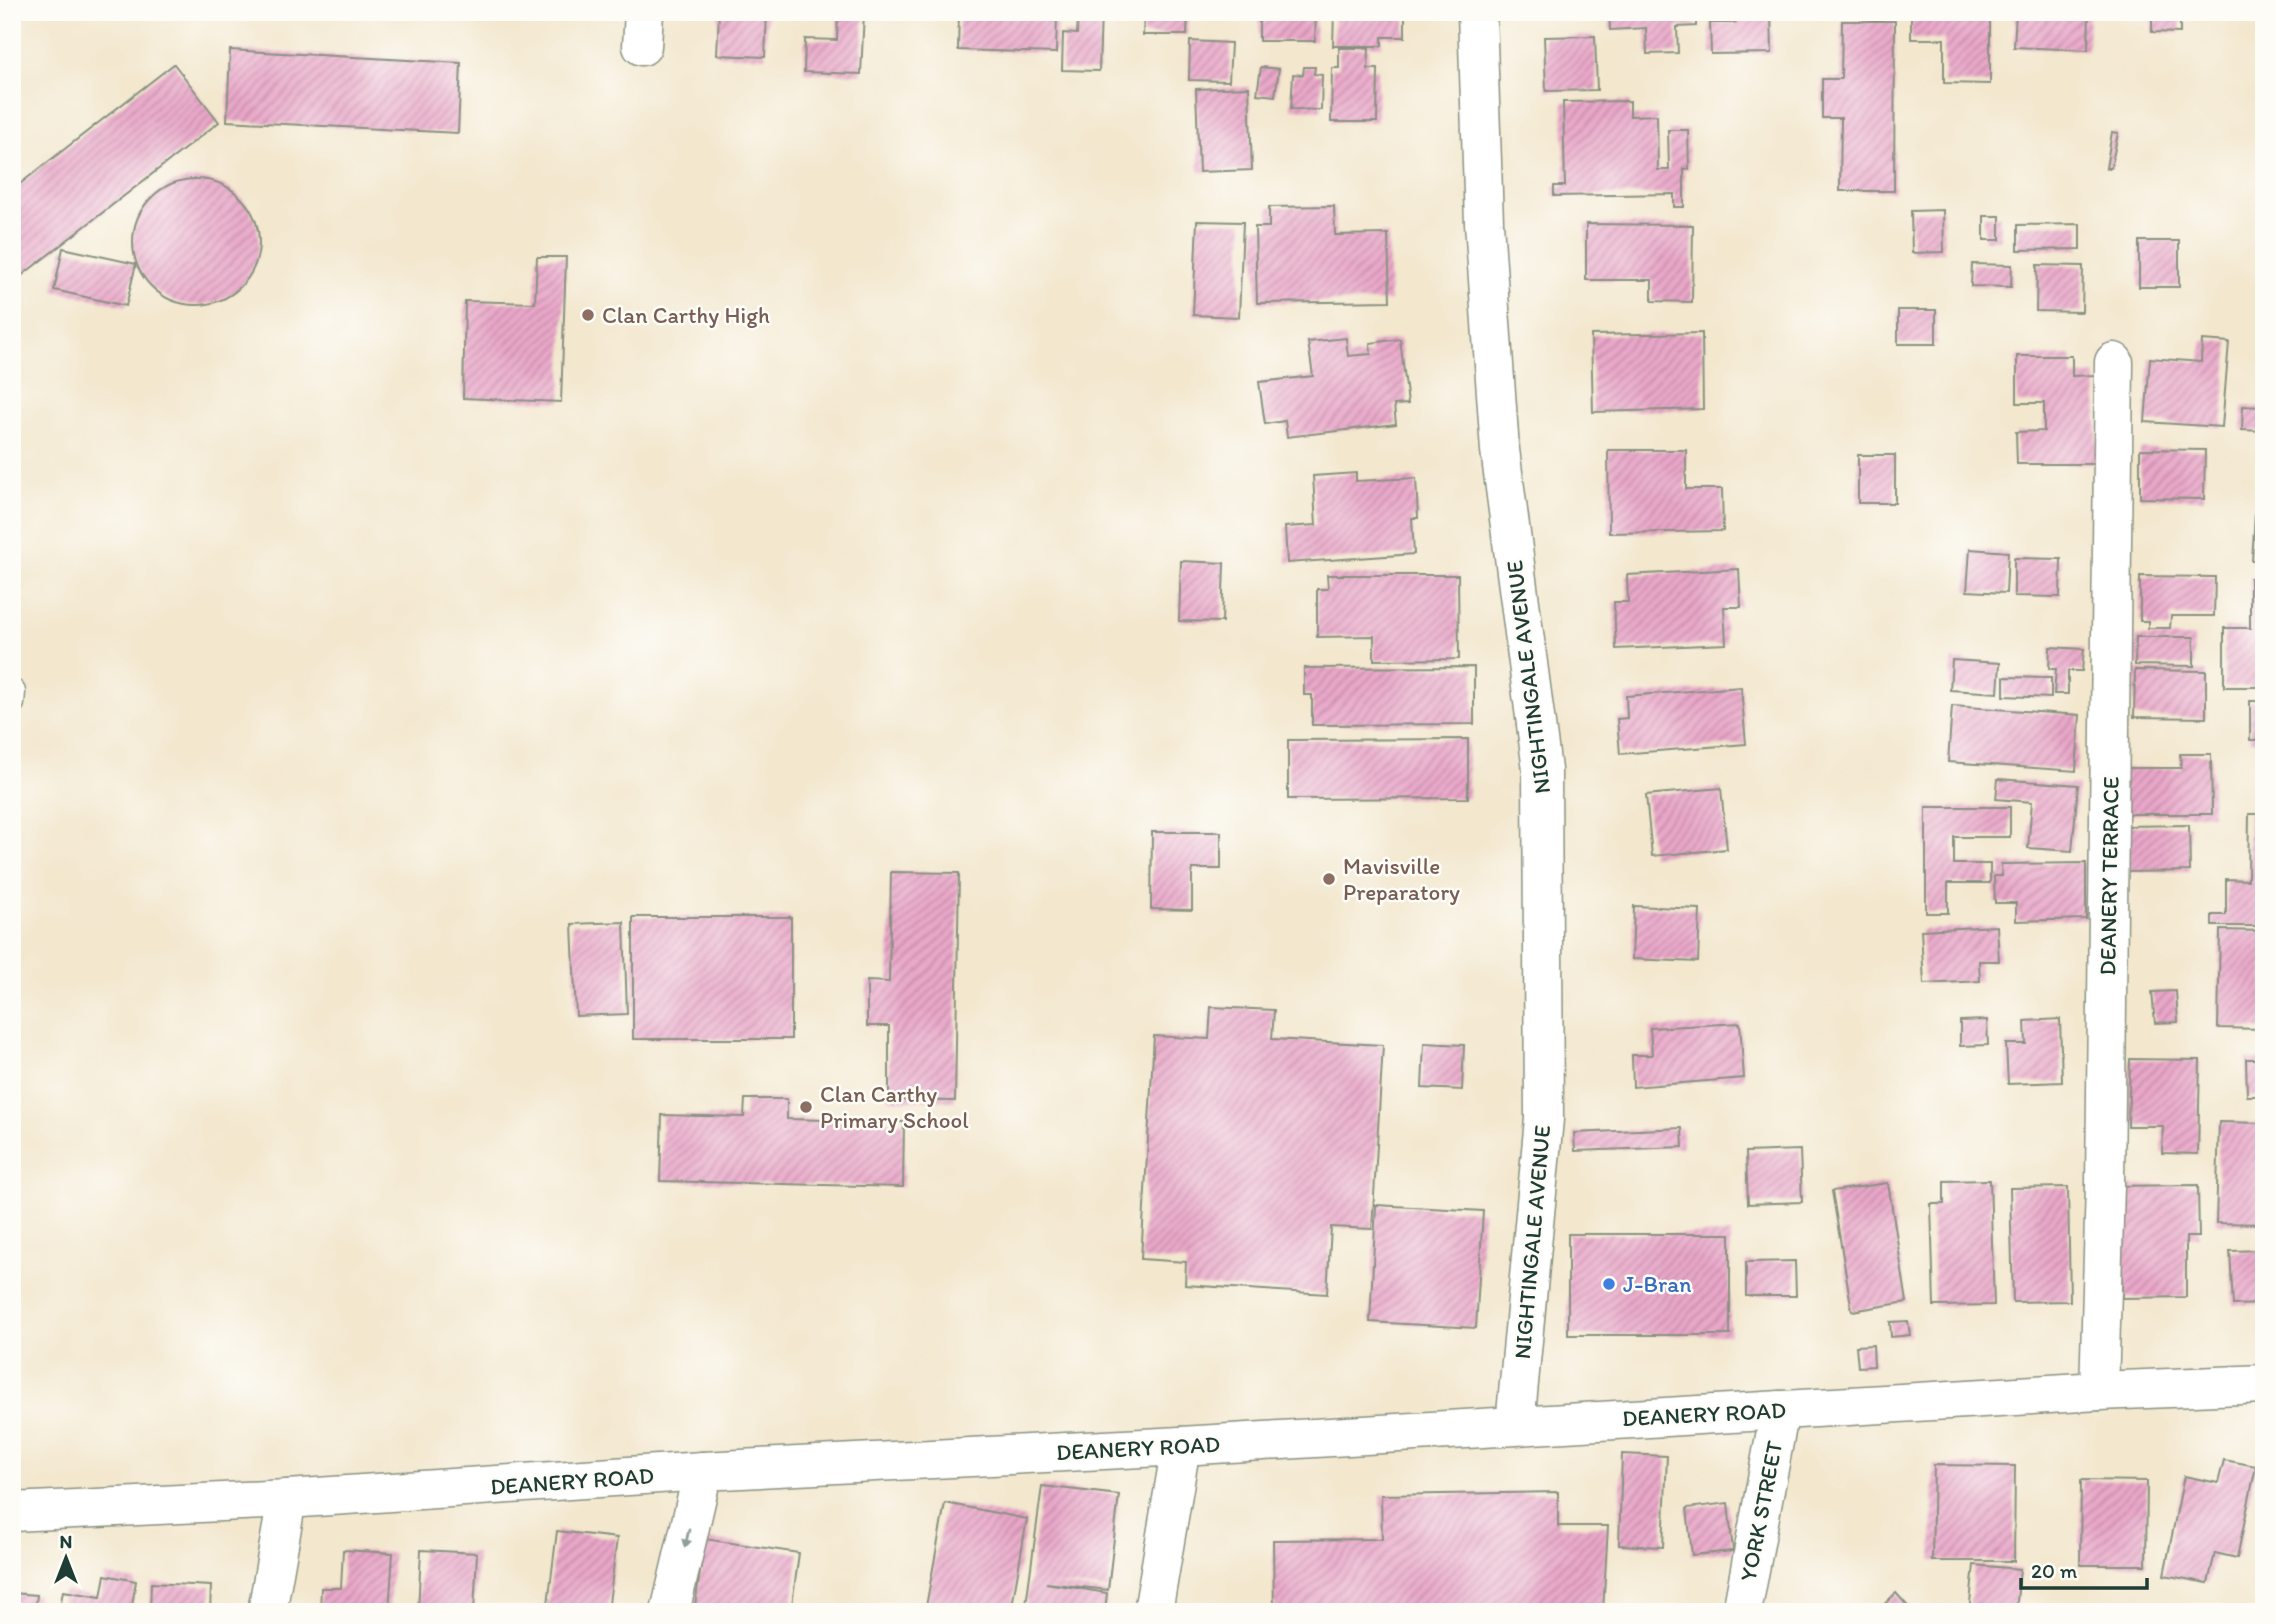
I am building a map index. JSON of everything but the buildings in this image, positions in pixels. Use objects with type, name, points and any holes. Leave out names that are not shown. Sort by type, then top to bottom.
[{"type":"street","name":"NIGHTINGALE AVENUE","points":[[1477,12],[1484,223],[1500,450],[1542,770],[1544,1119],[1515,1425]]},
{"type":"street","name":"DEANERY TERRACE","points":[[2099,1391],[2105,1185],[2114,362]]},
{"type":"street","name":"DEANERY ROAD","points":[[12,1512],[287,1499],[703,1471],[1181,1446],[2099,1391],[2264,1384]]},
{"type":"street","name":"YORK STREET","points":[[1742,1612],[1780,1410]]},
{"type":"street","points":[[1153,1612],[1181,1446]]},
{"type":"street","points":[[670,1612],[703,1471]]},
{"type":"street","points":[[267,1612],[287,1499]]},
{"type":"lane","points":[[12,703],[13,692]]},
{"type":"place","name":"Clan Carthy High","points":[[588,315]]},
{"type":"place","name":"Mavisville Preparatory","points":[[1329,879]]},
{"type":"place","name":"Clan Carthy Primary School","points":[[806,1107]]},
{"type":"place","name":"J-Bran","points":[[1609,1284]]}]
